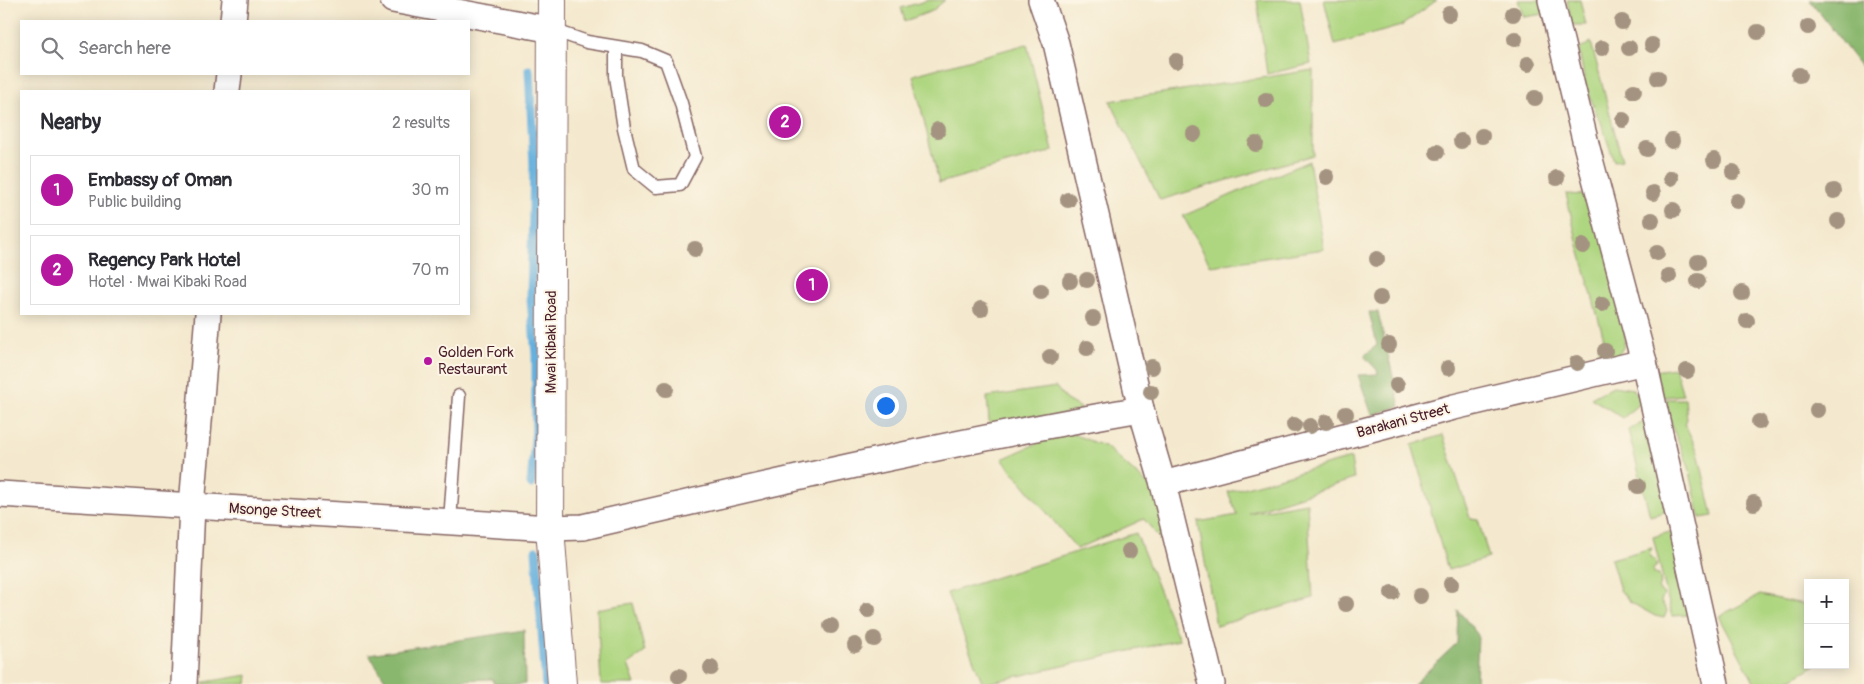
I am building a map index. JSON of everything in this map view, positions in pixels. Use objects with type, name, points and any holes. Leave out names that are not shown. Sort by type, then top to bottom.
[{"type":"main road","name":"Mwai Kibaki Road","points":[[552,0],[550,528],[562,684]]},
{"type":"street","points":[[234,20],[235,0]]},
{"type":"street","points":[[392,0],[553,30]]},
{"type":"street","points":[[1041,0],[1056,43],[1141,409],[1163,484],[1212,684]]},
{"type":"street","points":[[1551,0],[1587,148],[1644,362],[1716,684]]},
{"type":"street","points":[[227,90],[229,75]]},
{"type":"street","points":[[184,684],[192,506],[208,315]]},
{"type":"street","name":"Barakani Street","points":[[1163,484],[1445,409],[1644,362]]},
{"type":"street","name":"Msonge Street","points":[[0,494],[550,528],[584,528],[796,477],[1025,430],[1141,409]]},
{"type":"lane","points":[[553,30],[587,42],[642,51],[666,61],[681,103],[695,157],[680,185],[656,187],[634,169],[624,128],[616,76],[616,47]]},
{"type":"lane","points":[[450,522],[459,396]]},
{"type":"green space","points":[[929,0],[945,0],[932,11],[905,21],[901,8]]},
{"type":"green space","points":[[1257,0],[1300,0],[1311,64],[1267,74]]},
{"type":"green space","points":[[1324,0],[1437,0],[1401,26],[1335,45]]},
{"type":"green space","points":[[1518,0],[1545,0],[1544,14],[1524,17]]},
{"type":"green space","points":[[1567,0],[1580,0],[1586,25],[1572,25]]},
{"type":"green space","points":[[1810,0],[1834,0],[1836,2],[1835,0],[1864,0],[1864,71]]},
{"type":"green space","points":[[1591,42],[1622,160],[1614,161],[1585,83],[1579,50]]},
{"type":"green space","points":[[1027,44],[1053,151],[939,183],[913,75]]},
{"type":"green space","points":[[1313,70],[1313,155],[1160,200],[1110,101]]},
{"type":"green space","points":[[1309,161],[1324,249],[1211,266],[1183,216]]},
{"type":"green space","points":[[1566,194],[1585,195],[1585,202],[1595,205],[1628,298],[1624,346],[1613,364],[1598,361],[1599,348],[1604,339]]},
{"type":"green space","points":[[1369,312],[1378,312],[1400,406],[1372,415],[1358,375],[1378,374],[1377,370],[1364,356],[1377,345]]},
{"type":"green space","points":[[1675,368],[1683,395],[1664,397],[1654,371]]},
{"type":"green space","points":[[1613,386],[1633,389],[1642,401],[1623,418],[1591,398]]},
{"type":"green space","points":[[1056,387],[1065,399],[1082,409],[990,433],[987,397]]},
{"type":"green space","points":[[1666,399],[1685,399],[1687,419],[1685,424],[1698,452],[1713,516],[1700,518],[1689,467],[1672,427]]},
{"type":"green space","points":[[1648,420],[1668,511],[1650,516],[1628,430]]},
{"type":"green space","points":[[1065,431],[1106,447],[1154,490],[1173,555],[1144,519],[1077,549],[1002,459]]},
{"type":"green space","points":[[1443,435],[1470,518],[1478,519],[1489,558],[1448,570],[1412,445]]},
{"type":"green space","points":[[1351,458],[1354,479],[1248,513],[1307,503],[1313,598],[1216,626],[1198,522],[1237,515],[1228,492]]},
{"type":"green space","points":[[1673,531],[1688,615],[1672,616],[1653,537]]},
{"type":"green space","points":[[1136,533],[1179,640],[983,684],[947,593]]},
{"type":"green space","points":[[1652,548],[1649,554],[1651,558],[1655,559],[1657,566],[1653,569],[1653,574],[1659,575],[1661,582],[1658,589],[1664,594],[1661,601],[1667,611],[1664,618],[1655,616],[1630,602],[1620,590],[1611,559]]},
{"type":"green space","points":[[1760,595],[1804,604],[1804,669],[1809,669],[1782,684],[1755,684],[1719,616]]},
{"type":"green space","points":[[633,603],[645,652],[628,664],[635,684],[601,684],[597,609]]},
{"type":"green space","points":[[1458,610],[1478,635],[1476,684],[1414,684],[1457,643]]},
{"type":"green space","points":[[524,630],[525,684],[494,684],[493,679],[430,681],[430,684],[388,684],[369,654]]},
{"type":"green space","points":[[248,675],[247,684],[193,684]]},
{"type":"waterway","points":[[529,70],[534,165],[531,299],[536,355],[536,429],[531,484]]},
{"type":"waterway","points":[[536,551],[546,684]]},
{"type":"place","name":"Regency Park Hotel","points":[[785,122]]},
{"type":"place","name":"Embassy of Oman","points":[[812,285]]},
{"type":"place","name":"Golden Fork Restaurant","points":[[428,361]]}]
